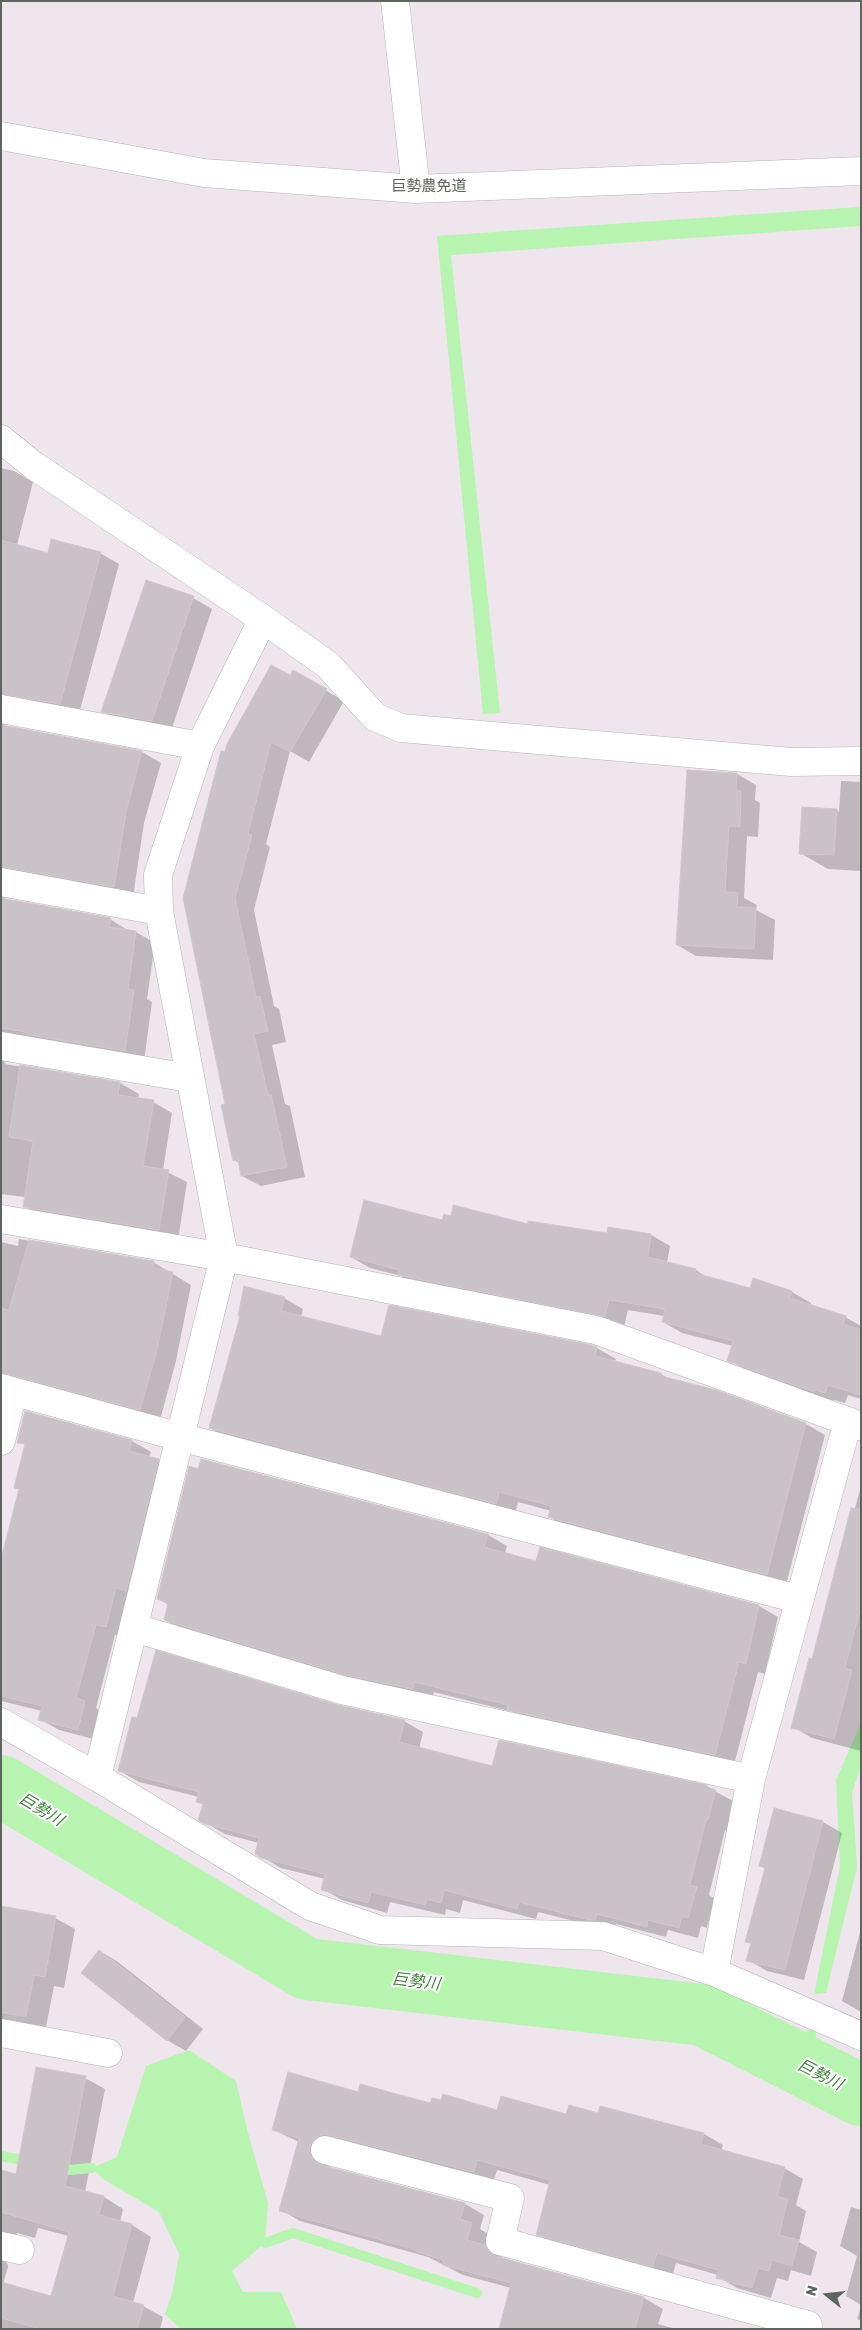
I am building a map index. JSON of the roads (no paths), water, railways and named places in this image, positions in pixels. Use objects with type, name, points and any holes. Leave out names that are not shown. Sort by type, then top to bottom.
[{"type":"street","points":[[395,1],[416,190]]},
{"type":"street","name":"巨勢農免道","points":[[1,136],[204,173],[416,190],[861,171]]},
{"type":"street","points":[[1,439],[33,465],[263,619],[328,665],[375,717],[401,728],[791,762],[861,761]]},
{"type":"street","points":[[97,1777],[135,1628],[224,1257],[159,911],[158,875],[200,746],[263,619]]},
{"type":"street","points":[[1,710],[200,746]]},
{"type":"street","points":[[1,882],[159,911]]},
{"type":"street","points":[[1,1046],[189,1078]]},
{"type":"street","points":[[1,1219],[224,1257],[596,1330],[854,1424],[798,1600],[751,1779],[714,1972]]},
{"type":"street","points":[[1,1441],[7,1390],[180,1438],[798,1600]]},
{"type":"street","points":[[135,1628],[342,1690],[751,1779]]},
{"type":"street","points":[[1,1722],[97,1777],[310,1906],[380,1930],[603,1936],[714,1972],[861,2036]]},
{"type":"street","points":[[1,2033],[108,2053]]},
{"type":"street","points":[[325,2150],[510,2198],[500,2241],[808,2325],[807,2329]]},
{"type":"waterway","name":"巨勢川","points":[[1,1786],[307,1969],[703,2015],[861,2095]]},
{"type":"waterway","points":[[802,2065],[811,2034]]},
{"type":"waterway","points":[[1,2156],[32,2162]]},
{"type":"waterway","points":[[56,2167],[68,2170],[92,2168]]},
{"type":"waterway","points":[[265,2243],[293,2233],[477,2293]]}]
